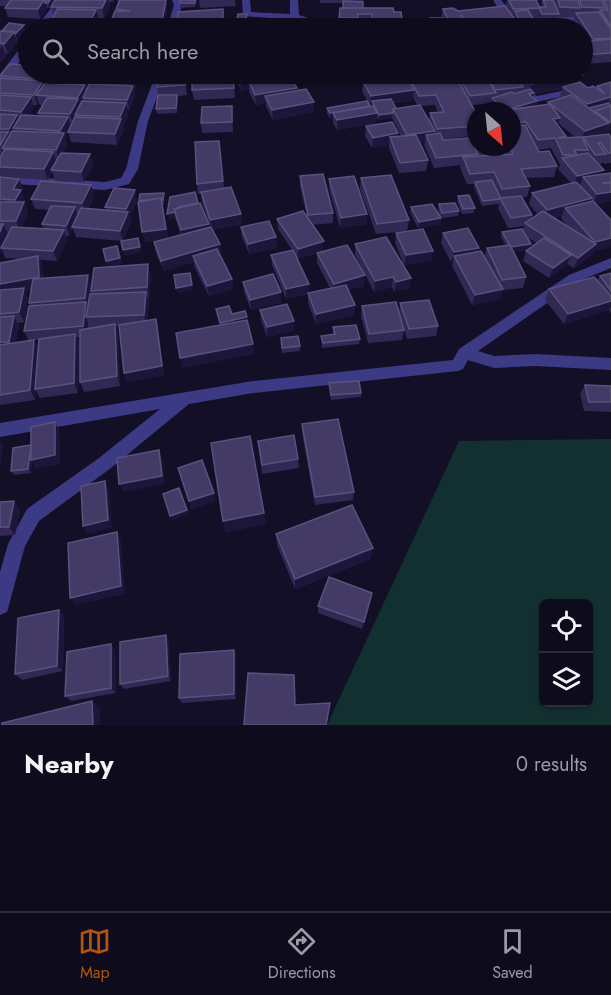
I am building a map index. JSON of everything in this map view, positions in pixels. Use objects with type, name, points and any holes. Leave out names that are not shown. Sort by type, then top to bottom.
[{"type":"street","points":[[48,18],[62,0]]},
{"type":"street","points":[[175,18],[178,5],[176,0]]},
{"type":"street","points":[[246,0],[246,14],[299,18]]},
{"type":"street","points":[[294,0],[295,17]]},
{"type":"street","points":[[497,0],[510,18]]},
{"type":"street","points":[[593,20],[611,19]]},
{"type":"street","points":[[0,81],[18,57]]},
{"type":"street","points":[[0,178],[105,186],[125,181],[132,169],[143,121],[157,84]]},
{"type":"street","points":[[508,84],[536,99],[581,90],[611,90]]},
{"type":"street","points":[[0,430],[253,387],[458,365],[464,353],[574,278],[611,262]]},
{"type":"street","points":[[464,353],[494,362],[536,360],[611,364]]},
{"type":"street","points":[[0,604],[17,544],[33,515],[105,463],[187,397]]},
{"type":"green space","points":[[611,439],[611,725],[327,725],[459,441]]},
{"type":"building","points":[[11,0],[44,0],[38,9],[5,8]]},
{"type":"building","points":[[55,0],[106,0],[102,8],[51,7]]},
{"type":"building","points":[[120,0],[166,0],[163,18],[112,18],[115,11],[130,11],[116,9]]},
{"type":"building","points":[[180,0],[195,0],[195,3],[180,3]]},
{"type":"building","points":[[509,0],[536,0],[540,8],[513,9]]},
{"type":"building","points":[[543,0],[553,0],[559,14],[542,14],[539,7],[546,7]]},
{"type":"building","points":[[558,0],[578,0],[580,8],[560,7]]},
{"type":"building","points":[[580,0],[602,0],[605,8],[582,7]]},
{"type":"building","points":[[604,0],[611,0],[611,27],[600,10],[608,10]]},
{"type":"building","points":[[343,1],[363,2],[363,8],[343,8]]},
{"type":"building","points":[[505,6],[514,18],[463,18],[461,15],[462,18],[447,18],[443,9],[453,8],[458,11]]},
{"type":"building","points":[[340,8],[393,8],[394,12],[401,12],[402,18],[372,18],[372,14],[358,14],[358,18],[339,18]]},
{"type":"building","points":[[57,9],[96,10],[92,18],[53,18]]},
{"type":"building","points":[[223,9],[223,18],[178,18],[178,12]]},
{"type":"building","points":[[528,10],[533,18],[518,18],[515,11]]},
{"type":"building","points":[[599,12],[611,29],[611,38],[593,39],[593,18],[579,18],[576,13]]},
{"type":"building","points":[[238,14],[247,14],[246,18],[237,18]]},
{"type":"building","points":[[9,23],[18,24],[18,31],[15,34],[2,31]]},
{"type":"building","points":[[0,31],[14,32],[4,44],[0,43]]},
{"type":"building","points":[[611,39],[611,53],[593,54],[593,41]]},
{"type":"building","points":[[10,64],[18,64],[18,77],[0,76]]},
{"type":"building","points":[[0,78],[18,79],[18,84],[41,84],[34,95],[0,93]]},
{"type":"building","points":[[611,82],[611,97],[587,104],[563,87],[583,84],[588,88],[593,86],[605,94],[597,86]]},
{"type":"building","points":[[44,84],[85,85],[77,98],[36,95]]},
{"type":"building","points":[[89,84],[133,86],[127,100],[83,98]]},
{"type":"building","points":[[157,84],[185,84],[185,85],[157,87]]},
{"type":"building","points":[[192,84],[234,84],[234,88],[192,90]]},
{"type":"building","points":[[250,84],[295,84],[297,88],[255,95]]},
{"type":"building","points":[[365,84],[411,84],[414,90],[371,96]]},
{"type":"building","points":[[413,84],[460,84],[470,102],[467,102],[467,127],[437,129],[430,113],[444,112],[436,95],[419,96]]},
{"type":"building","points":[[463,84],[490,84],[496,93],[470,96]]},
{"type":"building","points":[[492,84],[521,84],[523,87],[495,90]]},
{"type":"building","points":[[306,89],[314,102],[272,110],[265,96]]},
{"type":"building","points":[[530,89],[534,93],[529,94],[537,101],[521,106],[521,102],[496,102],[492,98],[512,92],[514,94]]},
{"type":"building","points":[[0,95],[31,97],[21,112],[0,110]]},
{"type":"building","points":[[158,95],[177,95],[176,108],[156,109]]},
{"type":"building","points":[[571,95],[609,123],[585,131],[548,102]]},
{"type":"building","points":[[47,98],[78,99],[70,114],[38,113]]},
{"type":"building","points":[[391,99],[396,108],[393,109],[393,113],[379,115],[372,101]]},
{"type":"building","points":[[82,101],[126,103],[120,117],[75,115]]},
{"type":"building","points":[[367,101],[370,106],[330,113],[327,108]]},
{"type":"building","points":[[608,103],[611,106],[595,111],[595,113],[589,108]]},
{"type":"building","points":[[550,104],[560,118],[553,119],[566,136],[558,138],[582,137],[588,150],[574,150],[577,155],[563,155],[555,138],[538,140],[526,122],[521,123],[521,108]]},
{"type":"building","points":[[420,105],[435,131],[407,135],[393,109]]},
{"type":"building","points":[[232,106],[232,122],[201,123],[202,107]]},
{"type":"building","points":[[373,106],[377,113],[337,120],[333,113]]},
{"type":"building","points":[[611,106],[610,122],[595,111]]},
{"type":"building","points":[[0,114],[17,115],[9,129],[0,129]]},
{"type":"building","points":[[21,115],[68,117],[60,131],[13,128]]},
{"type":"building","points":[[75,117],[121,119],[115,134],[68,132]]},
{"type":"building","points":[[392,122],[398,133],[373,138],[366,126]]},
{"type":"building","points":[[521,125],[525,125],[539,152],[549,151],[557,166],[521,169],[530,186],[502,189],[494,172],[470,174],[463,157],[521,156]]},
{"type":"building","points":[[12,131],[64,133],[56,150],[2,148]]},
{"type":"building","points":[[0,132],[8,132],[0,146]]},
{"type":"building","points":[[440,133],[443,140],[467,138],[467,155],[436,158],[426,135]]},
{"type":"building","points":[[609,134],[611,153],[608,153],[601,143],[598,143],[606,154],[595,155],[583,137]]},
{"type":"building","points":[[416,135],[428,160],[400,163],[390,137]]},
{"type":"building","points":[[219,141],[223,181],[197,184],[195,142]]},
{"type":"building","points":[[5,149],[53,152],[44,169],[0,167],[0,158]]},
{"type":"building","points":[[61,153],[90,154],[81,172],[51,170]]},
{"type":"building","points":[[588,153],[604,170],[577,176],[562,158]]},
{"type":"building","points":[[611,173],[611,182],[602,183],[611,183],[611,192],[597,194],[583,177]]},
{"type":"building","points":[[323,174],[333,213],[308,215],[300,176]]},
{"type":"building","points":[[391,175],[409,220],[377,224],[361,178]]},
{"type":"building","points":[[354,176],[367,214],[341,218],[329,179]]},
{"type":"building","points":[[0,177],[19,179],[13,189],[21,190],[15,200],[0,199]]},
{"type":"building","points":[[492,180],[501,199],[483,201],[475,182]]},
{"type":"building","points":[[41,181],[91,185],[82,203],[31,199]]},
{"type":"building","points":[[576,182],[592,198],[547,210],[532,193]]},
{"type":"building","points":[[231,187],[241,214],[210,220],[201,192]]},
{"type":"building","points":[[114,188],[135,190],[126,209],[105,207]]},
{"type":"building","points":[[195,192],[198,203],[178,207],[174,209],[175,212],[167,214],[170,197]]},
{"type":"building","points":[[164,193],[163,200],[161,198],[139,201],[140,194]]},
{"type":"building","points":[[469,195],[475,208],[463,209],[458,196]]},
{"type":"building","points":[[521,196],[532,215],[511,218],[500,198]]},
{"type":"building","points":[[161,198],[166,229],[142,232],[138,202]]},
{"type":"building","points":[[593,201],[611,220],[611,238],[595,242],[565,208]]},
{"type":"building","points":[[0,202],[24,202],[16,221],[0,221]]},
{"type":"building","points":[[200,203],[209,224],[181,230],[174,209]]},
{"type":"building","points":[[455,203],[459,211],[442,213],[439,204]]},
{"type":"building","points":[[432,204],[441,218],[419,222],[411,207]]},
{"type":"building","points":[[51,206],[75,207],[66,226],[42,224]]},
{"type":"building","points":[[81,208],[128,212],[120,231],[72,227]]},
{"type":"building","points":[[303,211],[324,241],[298,249],[277,219]]},
{"type":"building","points":[[543,211],[596,244],[578,258],[525,223]]},
{"type":"building","points":[[269,221],[276,237],[248,244],[241,227]]},
{"type":"building","points":[[12,227],[64,230],[53,251],[1,248]]},
{"type":"building","points":[[211,227],[220,244],[161,261],[154,242]]},
{"type":"building","points":[[468,228],[479,248],[454,252],[443,233]]},
{"type":"building","points":[[423,229],[433,251],[406,255],[396,233]]},
{"type":"building","points":[[522,229],[531,244],[511,247],[502,232]]},
{"type":"building","points":[[386,237],[411,278],[396,282],[393,277],[375,281],[355,244]]},
{"type":"building","points":[[138,238],[140,247],[123,250],[121,241]]},
{"type":"building","points":[[544,238],[571,255],[553,268],[526,251]]},
{"type":"building","points":[[347,245],[365,275],[334,284],[317,253]]},
{"type":"building","points":[[510,245],[526,277],[502,280],[487,248]]},
{"type":"building","points":[[117,246],[120,258],[106,261],[103,249]]},
{"type":"building","points":[[217,249],[232,279],[207,286],[193,256]]},
{"type":"building","points":[[293,250],[309,284],[286,289],[271,255]]},
{"type":"building","points":[[481,251],[503,289],[475,295],[454,256]]},
{"type":"building","points":[[38,256],[39,277],[0,284],[0,263]]},
{"type":"building","points":[[148,264],[147,287],[91,291],[94,268]]},
{"type":"building","points":[[190,273],[192,285],[176,288],[174,275]]},
{"type":"building","points":[[611,273],[611,291],[600,276]]},
{"type":"building","points":[[273,274],[281,292],[250,300],[243,282]]},
{"type":"building","points":[[88,275],[85,298],[29,303],[33,279]]},
{"type":"building","points":[[594,277],[611,296],[611,301],[568,314],[549,289]]},
{"type":"building","points":[[346,285],[355,305],[316,314],[308,293]]},
{"type":"building","points":[[24,288],[19,312],[0,314],[0,290]]},
{"type":"building","points":[[146,292],[144,315],[86,317],[90,294]]},
{"type":"building","points":[[429,300],[438,326],[409,329],[400,303]]},
{"type":"building","points":[[86,302],[83,326],[24,331],[29,306]]},
{"type":"building","points":[[396,302],[404,330],[369,334],[362,306]]},
{"type":"building","points":[[287,304],[294,321],[267,327],[260,310]]},
{"type":"building","points":[[229,306],[232,314],[245,311],[247,317],[220,323],[216,309]]},
{"type":"building","points":[[14,316],[9,342],[0,342],[0,317]]},
{"type":"building","points":[[156,319],[162,366],[124,373],[119,325]]},
{"type":"building","points":[[247,320],[253,344],[180,358],[176,333]]},
{"type":"building","points":[[115,324],[117,376],[80,382],[80,330]]},
{"type":"building","points":[[356,325],[360,339],[323,343],[321,336],[335,334],[333,327]]},
{"type":"building","points":[[75,334],[74,383],[35,389],[39,339]]},
{"type":"building","points":[[298,336],[300,346],[282,348],[281,338]]},
{"type":"building","points":[[34,340],[30,390],[0,395],[0,345]]},
{"type":"building","points":[[359,381],[361,393],[331,395],[329,383]]},
{"type":"building","points":[[585,385],[611,386],[611,402],[589,402]]},
{"type":"building","points":[[338,419],[354,492],[315,497],[302,424]]},
{"type":"building","points":[[55,422],[55,455],[31,460],[31,427]]},
{"type":"building","points":[[294,435],[298,459],[262,465],[258,441]]},
{"type":"building","points":[[250,436],[264,513],[223,521],[211,443]]},
{"type":"building","points":[[31,445],[28,469],[11,471],[13,448]]},
{"type":"building","points":[[159,450],[162,476],[119,484],[117,458]]},
{"type":"building","points":[[202,460],[214,493],[189,501],[178,468]]},
{"type":"building","points":[[105,481],[108,520],[83,526],[81,486]]},
{"type":"building","points":[[179,488],[187,510],[170,516],[163,494]]},
{"type":"building","points":[[14,501],[9,527],[0,527],[0,502]]},
{"type":"building","points":[[352,505],[373,548],[295,579],[276,534]]},
{"type":"building","points":[[117,532],[121,586],[70,598],[68,543]]},
{"type":"building","points":[[329,577],[372,593],[364,622],[318,606]]},
{"type":"building","points":[[59,610],[57,666],[15,674],[18,618]]},
{"type":"building","points":[[166,635],[168,676],[120,684],[120,642]]},
{"type":"building","points":[[111,644],[111,688],[65,696],[67,652]]},
{"type":"building","points":[[234,650],[234,694],[179,698],[180,654]]},
{"type":"building","points":[[248,673],[294,675],[295,705],[330,703],[326,725],[244,725]]},
{"type":"building","points":[[92,701],[93,725],[2,725],[2,723]]}]
